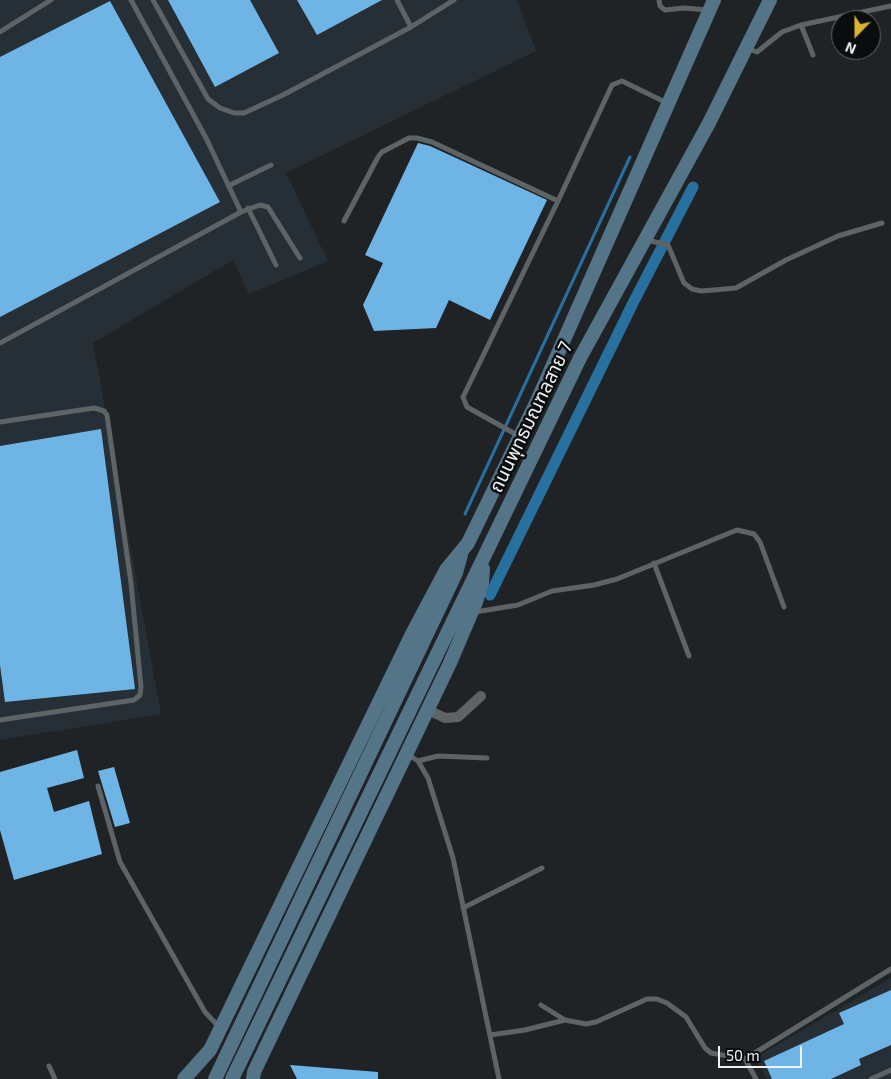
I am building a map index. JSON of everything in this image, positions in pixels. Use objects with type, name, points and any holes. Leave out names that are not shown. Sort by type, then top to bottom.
[{"type":"main road","name":"ถนนพุทธมณฑลสาย 7","points":[[232,1079],[580,358],[709,123],[770,0]]},
{"type":"main road","name":"ถนนพุทธมณฑลสาย 7","points":[[461,554],[520,436],[711,5]]},
{"type":"main road","points":[[215,1079],[456,573],[461,554]]},
{"type":"main road","points":[[184,1079],[210,1050],[412,634],[446,570],[461,554]]},
{"type":"main road","points":[[253,1079],[254,1072],[412,757],[428,710],[472,612],[482,583],[483,560]]},
{"type":"street","points":[[428,710],[445,718],[458,717],[481,696]]},
{"type":"lane","points":[[0,32],[51,0]]},
{"type":"lane","points":[[131,0],[230,185],[241,212]]},
{"type":"lane","points":[[153,0],[208,98],[220,108],[234,113],[244,113],[283,95],[411,27],[454,0]]},
{"type":"lane","points":[[397,0],[411,27]]},
{"type":"lane","points":[[659,0],[660,6],[665,10],[711,5]]},
{"type":"lane","points":[[746,48],[757,52],[782,32],[801,25],[891,6]]},
{"type":"lane","points":[[801,25],[814,55]]},
{"type":"lane","points":[[520,436],[467,407],[463,396],[612,85],[622,81],[668,103]]},
{"type":"lane","points":[[344,221],[378,157],[382,152],[409,138],[432,142],[558,201]]},
{"type":"lane","points":[[230,185],[270,165]]},
{"type":"lane","points":[[0,343],[248,208],[260,205],[268,207],[300,258]]},
{"type":"lane","points":[[248,208],[276,265]]},
{"type":"lane","points":[[644,239],[668,245],[680,275],[688,286],[701,291],[736,288],[786,260],[829,240],[882,223]]},
{"type":"lane","points":[[0,422],[94,408],[104,411],[107,416],[131,583],[141,687],[140,695],[134,700],[0,720]]},
{"type":"lane","points":[[472,612],[518,605],[566,588],[594,585],[617,579],[726,532],[737,530],[754,534],[760,542],[784,607]]},
{"type":"lane","points":[[654,563],[689,656]]},
{"type":"lane","points":[[412,757],[487,758]]},
{"type":"lane","points":[[412,757],[428,778],[453,858],[499,1079]]},
{"type":"lane","points":[[98,786],[120,862],[206,1012],[221,1029]]},
{"type":"lane","points":[[463,908],[542,868]]},
{"type":"lane","points":[[541,1005],[565,1020],[576,1024],[596,1022],[647,999],[657,1000],[667,1003],[686,1017],[705,1048],[711,1052],[745,1059],[891,969]]},
{"type":"lane","points":[[490,1035],[525,1030],[565,1020]]},
{"type":"lane","points":[[745,1059],[756,1079]]},
{"type":"lane","points":[[49,1066],[55,1079]]},
{"type":"lane","points":[[871,1079],[891,1070]]},
{"type":"shaded area","points":[[0,0],[517,0],[536,51],[286,173],[328,261],[249,294],[233,260],[93,343],[161,714],[0,740]]},
{"type":"shaded area","points":[[891,978],[891,1079],[767,1079],[755,1058]]},
{"type":"building","points":[[168,0],[250,0],[279,53],[215,87]]},
{"type":"building","points":[[297,0],[382,0],[317,35]]},
{"type":"building","points":[[110,1],[220,202],[0,317],[0,57]]},
{"type":"building","points":[[418,143],[430,146],[547,200],[490,320],[449,300],[436,328],[374,331],[363,305],[383,263],[365,255]]},
{"type":"building","points":[[101,429],[135,689],[5,702],[0,665],[0,446]]},
{"type":"building","points":[[77,750],[84,778],[47,788],[54,812],[89,801],[102,854],[14,880],[0,830],[0,772]]},
{"type":"building","points":[[114,767],[130,823],[115,827],[98,771]]},
{"type":"building","points":[[891,990],[891,1045],[859,1059],[861,1065],[831,1079],[772,1079],[764,1061],[844,1024],[839,1013]]},
{"type":"building","points":[[290,1065],[378,1072],[378,1079],[297,1079]]},
{"type":"waterway","points":[[465,514],[630,157]]},
{"type":"waterway","points":[[490,595],[634,301],[693,187]]}]
